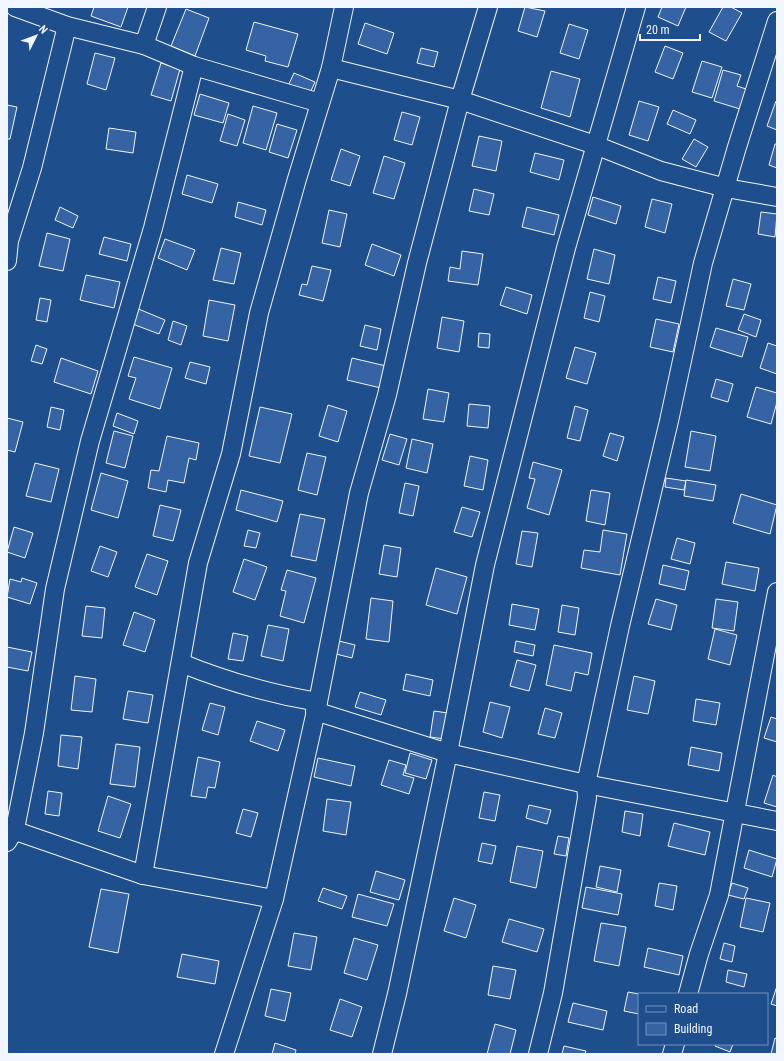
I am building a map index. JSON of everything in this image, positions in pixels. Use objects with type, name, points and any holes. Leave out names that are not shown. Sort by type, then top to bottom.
[{"type":"street","points":[[15,7],[67,26],[144,45],[194,66],[320,103]]},
{"type":"street","points":[[144,45],[157,7]]},
{"type":"street","points":[[143,875],[198,563],[231,454],[259,313],[331,68],[344,7]]},
{"type":"street","points":[[224,1054],[274,899],[316,706],[359,493],[387,395],[417,263],[460,100],[488,7]]},
{"type":"street","points":[[382,1054],[397,994],[448,753],[487,558],[564,255],[636,7]]},
{"type":"street","points":[[538,1054],[553,993],[587,798],[586,784],[620,626],[669,421],[703,263],[737,147],[777,21]]},
{"type":"street","points":[[7,261],[10,241],[32,168],[67,26]]},
{"type":"street","points":[[194,66],[153,228],[90,441],[55,588],[34,733],[10,833],[143,875],[274,899]]},
{"type":"street","points":[[331,68],[460,100],[595,145],[661,171],[726,188],[777,198]]},
{"type":"street","points":[[688,993],[699,954],[719,895],[777,592]]},
{"type":"street","points":[[181,663],[214,676],[295,698],[448,753],[586,784],[777,821]]},
{"type":"building","points":[[94,7],[128,7],[121,27],[91,16]]},
{"type":"building","points":[[525,7],[545,11],[537,37],[518,31]]},
{"type":"building","points":[[662,7],[686,7],[678,26],[658,17]]},
{"type":"building","points":[[723,7],[731,7],[742,13],[726,41],[709,32]]},
{"type":"building","points":[[186,9],[209,18],[195,56],[171,46]]},
{"type":"building","points":[[254,22],[298,34],[288,67],[265,61],[266,56],[246,50]]},
{"type":"building","points":[[365,23],[394,33],[387,54],[358,44]]},
{"type":"building","points":[[569,24],[588,30],[579,59],[560,53]]},
{"type":"building","points":[[665,46],[683,53],[673,79],[655,72]]},
{"type":"building","points":[[421,48],[438,52],[434,67],[417,63]]},
{"type":"building","points":[[95,53],[115,58],[106,90],[87,84]]},
{"type":"building","points":[[702,61],[722,67],[712,98],[692,92]]},
{"type":"building","points":[[161,63],[180,69],[171,101],[151,95]]},
{"type":"building","points":[[723,70],[741,75],[737,86],[746,89],[740,109],[714,101]]},
{"type":"building","points":[[551,71],[580,79],[570,117],[541,108]]},
{"type":"building","points":[[294,73],[315,82],[309,95],[288,86]]},
{"type":"building","points":[[200,94],[229,103],[223,123],[194,115]]},
{"type":"building","points":[[639,101],[659,107],[648,141],[629,135]]},
{"type":"building","points":[[777,101],[777,130],[767,126]]},
{"type":"building","points":[[7,105],[17,107],[10,139],[7,139]]},
{"type":"building","points":[[253,106],[277,113],[266,150],[243,143]]},
{"type":"building","points":[[673,110],[696,120],[690,134],[667,124]]},
{"type":"building","points":[[402,112],[420,117],[412,145],[394,140]]},
{"type":"building","points":[[228,114],[245,120],[237,146],[220,141]]},
{"type":"building","points":[[277,124],[297,130],[288,158],[269,152]]},
{"type":"building","points":[[109,128],[136,132],[133,153],[106,149]]},
{"type":"building","points":[[479,136],[502,141],[496,171],[472,166]]},
{"type":"building","points":[[694,139],[708,147],[696,167],[682,159]]},
{"type":"building","points":[[775,144],[777,144],[777,168],[769,165]]},
{"type":"building","points":[[341,149],[360,156],[350,186],[331,180]]},
{"type":"building","points":[[535,153],[564,160],[559,180],[530,172]]},
{"type":"building","points":[[384,156],[405,163],[394,199],[373,193]]},
{"type":"building","points":[[187,175],[218,184],[212,203],[182,194]]},
{"type":"building","points":[[474,189],[494,194],[489,215],[469,211]]},
{"type":"building","points":[[593,197],[621,206],[616,224],[588,215]]},
{"type":"building","points":[[652,199],[672,204],[665,233],[645,227]]},
{"type":"building","points":[[238,202],[266,210],[262,225],[235,217]]},
{"type":"building","points":[[60,207],[78,216],[73,228],[55,220]]},
{"type":"building","points":[[527,207],[559,215],[554,235],[522,227]]},
{"type":"building","points":[[329,210],[347,214],[340,247],[322,243]]},
{"type":"building","points":[[761,212],[777,214],[775,237],[758,234]]},
{"type":"building","points":[[47,233],[70,239],[63,271],[39,266]]},
{"type":"building","points":[[104,237],[131,244],[127,261],[99,254]]},
{"type":"building","points":[[165,239],[195,250],[187,270],[158,258]]},
{"type":"building","points":[[372,244],[401,255],[394,276],[365,265]]},
{"type":"building","points":[[221,248],[241,253],[234,284],[213,280]]},
{"type":"building","points":[[594,249],[615,255],[609,284],[587,279]]},
{"type":"building","points":[[462,251],[483,254],[478,285],[448,281],[450,267],[460,269]]},
{"type":"building","points":[[312,266],[331,270],[323,301],[299,295],[302,284],[307,285]]},
{"type":"building","points":[[86,275],[120,282],[114,308],[80,300]]},
{"type":"building","points":[[658,277],[676,281],[671,303],[653,299]]},
{"type":"building","points":[[733,279],[751,284],[744,310],[726,306]]},
{"type":"building","points":[[506,287],[532,295],[527,314],[500,305]]},
{"type":"building","points":[[590,292],[605,296],[599,322],[584,318]]},
{"type":"building","points":[[40,298],[51,300],[47,322],[36,320]]},
{"type":"building","points":[[209,300],[235,305],[228,341],[203,336]]},
{"type":"building","points":[[136,308],[165,320],[159,334],[130,323]]},
{"type":"building","points":[[744,314],[761,320],[756,337],[738,330]]},
{"type":"building","points":[[442,317],[464,321],[459,352],[437,348]]},
{"type":"building","points":[[656,319],[679,324],[673,352],[650,347]]},
{"type":"building","points":[[173,321],[187,326],[181,345],[168,340]]},
{"type":"building","points":[[365,325],[381,329],[377,350],[360,346]]},
{"type":"building","points":[[716,328],[748,337],[742,357],[710,347]]},
{"type":"building","points":[[479,333],[490,334],[489,348],[478,347]]},
{"type":"building","points":[[768,343],[777,346],[777,374],[760,368]]},
{"type":"building","points":[[36,345],[47,349],[42,364],[31,361]]},
{"type":"building","points":[[575,347],[596,353],[587,384],[566,378]]},
{"type":"building","points":[[134,357],[172,368],[160,409],[129,399],[136,378],[128,376]]},
{"type":"building","points":[[61,358],[98,371],[91,394],[54,382]]},
{"type":"building","points":[[352,358],[386,366],[381,388],[347,380]]},
{"type":"building","points":[[190,362],[210,367],[206,384],[185,378]]},
{"type":"building","points":[[716,379],[733,384],[728,402],[711,397]]},
{"type":"building","points":[[756,387],[777,393],[777,402],[771,424],[747,417]]},
{"type":"building","points":[[428,389],[449,393],[444,422],[423,419]]},
{"type":"building","points":[[469,404],[490,406],[488,428],[467,426]]},
{"type":"building","points":[[328,405],[347,411],[338,442],[319,436]]},
{"type":"building","points":[[575,406],[588,410],[580,441],[567,438]]},
{"type":"building","points":[[51,407],[64,410],[60,430],[47,427]]},
{"type":"building","points":[[260,407],[292,414],[280,463],[249,456]]},
{"type":"building","points":[[117,413],[138,421],[134,434],[113,426]]},
{"type":"building","points":[[7,418],[23,422],[15,452],[7,450]]},
{"type":"building","points":[[114,431],[133,436],[125,468],[106,463]]},
{"type":"building","points":[[691,431],[716,436],[710,471],[685,467]]},
{"type":"building","points":[[610,433],[624,437],[617,461],[603,456]]},
{"type":"building","points":[[390,434],[407,439],[399,465],[382,460]]},
{"type":"building","points":[[167,436],[199,443],[196,460],[189,458],[184,483],[168,480],[166,492],[148,488],[151,470],[159,471]]},
{"type":"building","points":[[412,439],[433,444],[427,473],[406,468]]},
{"type":"building","points":[[307,453],[326,457],[317,495],[298,490]]},
{"type":"building","points":[[470,456],[488,460],[483,490],[464,486]]},
{"type":"building","points":[[533,462],[562,470],[549,515],[527,508],[535,479],[529,478]]},
{"type":"building","points":[[35,463],[59,469],[51,502],[26,496]]},
{"type":"building","points":[[101,473],[128,481],[118,518],[91,510]]},
{"type":"building","points":[[666,478],[686,481],[684,490],[665,487]]},
{"type":"building","points":[[686,480],[716,485],[713,501],[684,496]]},
{"type":"building","points":[[405,483],[419,486],[413,516],[399,513]]},
{"type":"building","points":[[241,490],[283,501],[277,522],[236,510]]},
{"type":"building","points":[[591,490],[610,493],[605,525],[586,521]]},
{"type":"building","points":[[741,494],[777,505],[770,534],[733,523]]},
{"type":"building","points":[[160,505],[181,510],[173,541],[153,536]]},
{"type":"building","points":[[462,507],[480,512],[472,537],[454,532]]},
{"type":"building","points":[[300,514],[325,519],[316,561],[291,556]]},
{"type":"building","points":[[14,527],[33,533],[25,558],[7,552]]},
{"type":"building","points":[[248,530],[260,533],[256,548],[244,546]]},
{"type":"building","points":[[603,530],[627,534],[620,575],[581,568],[584,550],[600,552]]},
{"type":"building","points":[[522,531],[538,533],[532,567],[516,564]]},
{"type":"building","points":[[677,538],[695,543],[690,564],[671,559]]},
{"type":"building","points":[[384,545],[401,548],[397,577],[379,574]]},
{"type":"building","points":[[100,546],[117,552],[108,577],[91,571]]},
{"type":"building","points":[[147,554],[168,561],[157,595],[135,587]]},
{"type":"building","points":[[244,559],[267,567],[255,600],[233,592]]},
{"type":"building","points":[[726,562],[759,568],[755,591],[722,584]]},
{"type":"building","points":[[663,565],[689,571],[685,590],[659,584]]},
{"type":"building","points":[[436,568],[467,577],[457,614],[426,605]]},
{"type":"building","points":[[287,570],[316,578],[304,623],[280,616],[286,591],[281,590]]},
{"type":"building","points":[[22,578],[37,583],[30,604],[7,597],[10,579],[21,582]]},
{"type":"building","points":[[371,598],[393,601],[389,642],[366,639]]},
{"type":"building","points":[[656,599],[677,605],[671,630],[648,624]]},
{"type":"building","points":[[716,599],[738,602],[734,631],[712,628]]},
{"type":"building","points":[[512,604],[539,609],[535,630],[509,625]]},
{"type":"building","points":[[562,605],[579,608],[575,635],[558,632]]},
{"type":"building","points":[[86,606],[105,608],[102,638],[82,636]]},
{"type":"building","points":[[134,612],[155,620],[145,652],[123,645]]},
{"type":"building","points":[[268,625],[289,629],[283,661],[261,656]]},
{"type":"building","points":[[715,629],[737,635],[730,665],[708,659]]},
{"type":"building","points":[[233,633],[248,636],[243,661],[228,659]]},
{"type":"building","points":[[339,641],[355,645],[352,658],[336,654]]},
{"type":"building","points":[[516,641],[535,645],[533,656],[514,652]]},
{"type":"building","points":[[554,645],[592,653],[588,675],[575,672],[571,691],[546,685]]},
{"type":"building","points":[[7,647],[32,652],[28,671],[7,667]]},
{"type":"building","points":[[517,660],[536,665],[529,691],[510,686]]},
{"type":"building","points":[[406,674],[433,680],[430,696],[403,690]]},
{"type":"building","points":[[75,676],[96,679],[92,712],[71,710]]},
{"type":"building","points":[[634,676],[655,681],[648,714],[627,710]]},
{"type":"building","points":[[128,691],[153,695],[148,723],[123,719]]},
{"type":"building","points":[[360,692],[386,700],[381,715],[355,707]]},
{"type":"building","points":[[696,699],[720,703],[716,725],[693,721]]},
{"type":"building","points":[[490,702],[510,707],[502,738],[483,732]]},
{"type":"building","points":[[210,703],[225,707],[218,735],[202,730]]},
{"type":"building","points":[[545,708],[562,713],[555,738],[538,734]]},
{"type":"building","points":[[434,711],[448,713],[445,739],[430,737]]},
{"type":"building","points":[[771,717],[777,719],[777,742],[764,738]]},
{"type":"building","points":[[257,721],[285,730],[278,751],[250,741]]},
{"type":"building","points":[[61,735],[82,737],[78,769],[58,766]]},
{"type":"building","points":[[116,744],[140,747],[135,787],[110,784]]},
{"type":"building","points":[[691,747],[722,753],[719,771],[688,765]]},
{"type":"building","points":[[410,753],[432,760],[426,779],[405,773]]},
{"type":"building","points":[[198,757],[220,762],[215,788],[208,787],[206,798],[191,796]]},
{"type":"building","points":[[318,758],[355,766],[351,786],[314,777]]},
{"type":"building","points":[[389,760],[406,765],[403,775],[414,778],[409,794],[381,785]]},
{"type":"building","points":[[773,775],[777,777],[777,807],[764,803]]},
{"type":"building","points":[[48,791],[62,793],[59,816],[45,814]]},
{"type":"building","points":[[484,792],[500,795],[495,821],[479,818]]},
{"type":"building","points":[[108,796],[131,804],[120,838],[98,831]]},
{"type":"building","points":[[327,799],[351,802],[346,835],[323,831]]},
{"type":"building","points":[[529,805],[551,810],[547,824],[526,818]]},
{"type":"building","points":[[243,809],[258,813],[251,837],[236,833]]},
{"type":"building","points":[[625,811],[643,814],[640,836],[622,832]]},
{"type":"building","points":[[674,823],[710,832],[705,855],[668,846]]},
{"type":"building","points":[[558,836],[569,838],[566,856],[554,854]]},
{"type":"building","points":[[482,843],[496,846],[492,864],[478,861]]},
{"type":"building","points":[[517,846],[543,851],[536,888],[510,882]]},
{"type":"building","points":[[749,850],[777,859],[772,877],[744,868]]},
{"type":"building","points":[[600,866],[621,870],[617,892],[596,887]]},
{"type":"building","points":[[376,871],[405,880],[399,900],[370,892]]},
{"type":"building","points":[[659,883],[677,886],[673,910],[655,906]]},
{"type":"building","points":[[732,883],[748,888],[744,899],[728,895]]},
{"type":"building","points":[[586,887],[622,894],[618,915],[582,908]]},
{"type":"building","points":[[323,888],[347,896],[342,909],[318,901]]},
{"type":"building","points":[[101,889],[129,894],[118,953],[89,947]]},
{"type":"building","points":[[358,894],[394,904],[387,926],[352,917]]},
{"type":"building","points":[[454,898],[476,905],[466,938],[444,931]]},
{"type":"building","points":[[746,898],[770,903],[763,932],[740,927]]},
{"type":"building","points":[[509,919],[544,929],[537,952],[502,942]]},
{"type":"building","points":[[601,923],[626,927],[619,966],[594,961]]},
{"type":"building","points":[[294,933],[317,937],[311,970],[288,966]]},
{"type":"building","points":[[354,938],[378,945],[367,980],[344,973]]},
{"type":"building","points":[[724,943],[735,946],[732,962],[720,959]]},
{"type":"building","points":[[648,948],[683,956],[679,975],[644,967]]},
{"type":"building","points":[[182,954],[219,961],[215,984],[177,977]]},
{"type":"building","points":[[493,966],[516,970],[510,999],[488,995]]},
{"type":"building","points":[[728,970],[747,974],[744,987],[726,982]]},
{"type":"building","points":[[777,986],[777,1006],[771,1004]]},
{"type":"building","points":[[271,989],[291,993],[285,1021],[265,1016]]},
{"type":"building","points":[[628,992],[638,994],[638,1014],[624,1011]]},
{"type":"building","points":[[340,999],[362,1007],[352,1037],[330,1030]]},
{"type":"building","points":[[573,1003],[607,1011],[603,1030],[568,1022]]},
{"type":"building","points":[[495,1024],[516,1030],[510,1054],[487,1054]]},
{"type":"building","points":[[775,1038],[777,1039],[777,1054],[771,1054]]},
{"type":"building","points":[[275,1043],[296,1050],[295,1054],[272,1054]]},
{"type":"building","points":[[716,1045],[733,1045],[730,1052]]},
{"type":"building","points":[[564,1046],[586,1051],[585,1054],[562,1054]]}]
